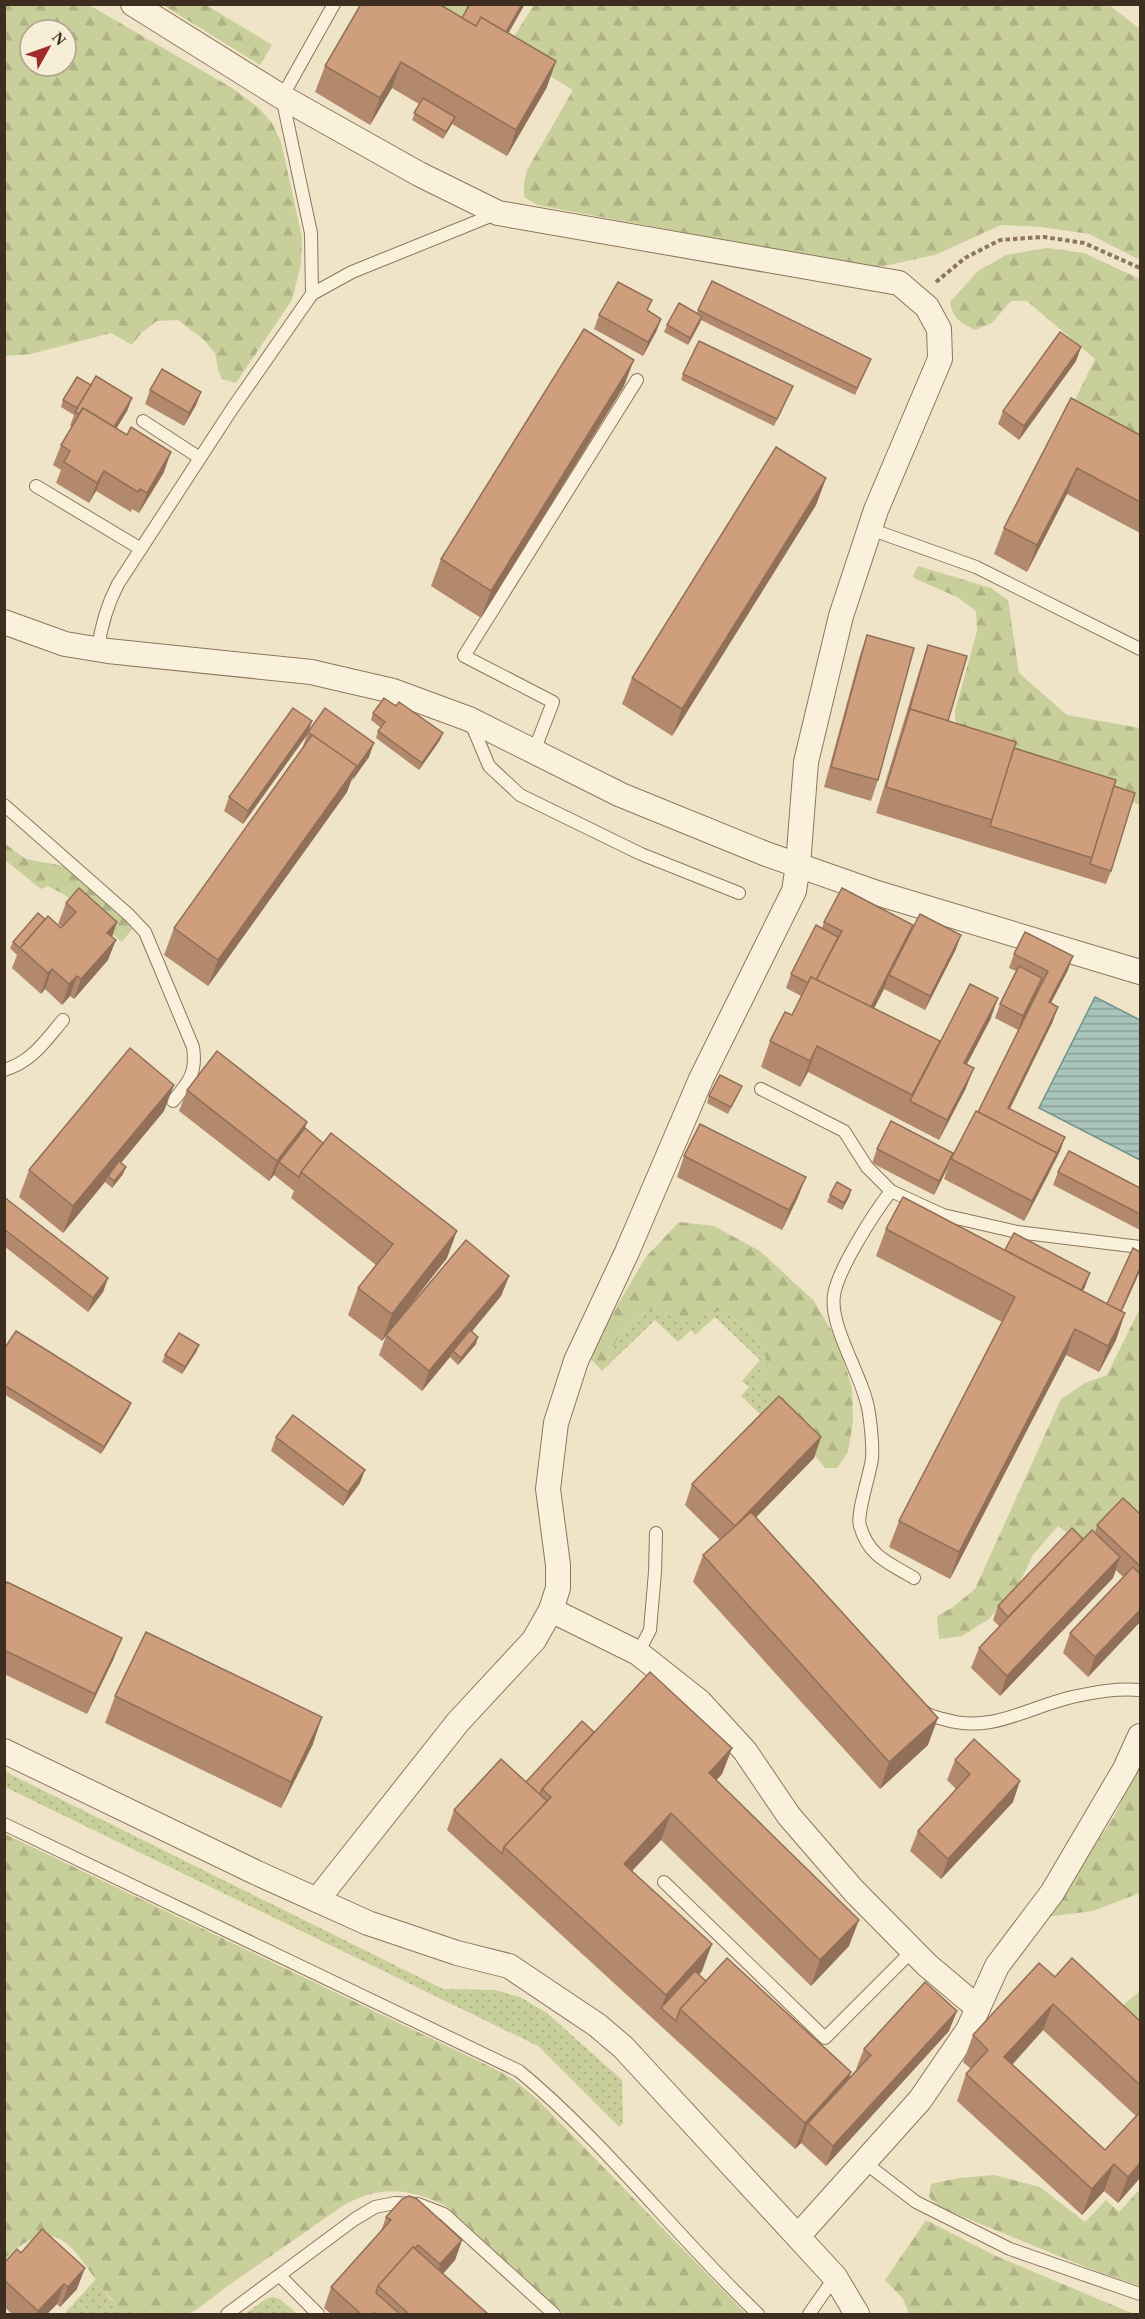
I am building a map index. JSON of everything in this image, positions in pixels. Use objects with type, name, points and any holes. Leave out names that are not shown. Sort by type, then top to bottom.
[{"type":"street","points":[[140,6],[282,96],[419,174],[498,213],[899,283],[927,307],[939,329],[940,359],[870,529],[841,616],[806,762],[794,891],[701,1079],[627,1252],[576,1361],[556,1423],[549,1489],[558,1565],[558,1588],[551,1610],[534,1640],[458,1722],[317,1900]]},
{"type":"street","points":[[4,622],[65,644],[311,672],[393,691],[469,719],[621,795],[766,854],[877,893],[1140,972]]},
{"type":"street","points":[[551,1610],[638,1653],[700,1702],[745,1751],[789,1816],[854,1891],[913,1950],[978,2008]]},
{"type":"street","points":[[798,2236],[920,2100],[968,2030],[997,1966],[1052,1893],[1125,1769],[1140,1736]]},
{"type":"street","points":[[4,1751],[368,1923],[457,1953],[509,1966],[597,2025],[623,2047],[835,2277],[857,2314]]},
{"type":"lane","points":[[312,294],[311,233],[282,96],[334,4]]},
{"type":"lane","points":[[98,649],[101,628],[111,598],[200,458],[312,294],[352,272],[498,213]]},
{"type":"lane","points":[[534,752],[553,702],[464,656],[637,380]]},
{"type":"lane","points":[[143,421],[200,458]]},
{"type":"lane","points":[[36,486],[141,549]]},
{"type":"lane","points":[[870,529],[976,567],[1140,649]]},
{"type":"lane","points":[[469,719],[489,766],[520,795],[641,854],[739,893]]},
{"type":"lane","points":[[4,805],[129,915],[145,932],[194,1047],[196,1063],[189,1082],[173,1101]]},
{"type":"lane","points":[[4,1070],[21,1064],[37,1052],[63,1020]]},
{"type":"lane","points":[[761,1089],[844,1131],[867,1167],[891,1191],[943,1215],[1017,1232],[1140,1248]]},
{"type":"lane","points":[[891,1191],[875,1212],[838,1281],[834,1297],[838,1324],[861,1380],[869,1412],[872,1458],[859,1524],[873,1553],[914,1578]]},
{"type":"lane","points":[[638,1653],[650,1630],[656,1533]]},
{"type":"lane","points":[[911,1698],[927,1714],[959,1724],[986,1725],[1071,1697],[1119,1688],[1140,1690]]},
{"type":"lane","points":[[4,1824],[519,2071],[554,2101],[626,2175],[714,2272],[758,2314]]},
{"type":"lane","points":[[664,1882],[825,2038],[913,1950]]},
{"type":"lane","points":[[864,2162],[916,2202],[1010,2248],[1140,2294]]},
{"type":"lane","points":[[226,2314],[355,2218],[375,2207],[394,2203],[418,2204],[444,2214],[554,2314]]},
{"type":"lane","points":[[280,2276],[318,2314]]},
{"type":"lane","points":[[809,2314],[835,2277]]},
{"type":"path","points":[[916,298],[965,258],[1000,240],[1044,237],[1084,243],[1140,268]]},
{"type":"green space","points":[[5,4],[89,5],[232,88],[259,108],[272,123],[281,142],[302,237],[301,264],[292,300],[236,383],[222,379],[215,353],[204,340],[178,320],[157,321],[141,333],[132,345],[111,333],[31,354],[5,356]]},
{"type":"green space","points":[[163,5],[206,5],[272,45],[260,65]]},
{"type":"green space","points":[[433,5],[469,5],[459,21]]},
{"type":"green space","points":[[534,5],[1109,5],[1140,29],[1140,260],[1089,234],[1041,227],[1001,225],[935,255],[874,268],[537,205],[524,197],[527,170],[573,90],[506,49]]},
{"type":"green space","points":[[1047,248],[1084,253],[1140,279],[1140,446],[1070,410],[1095,359],[1027,301],[1011,301],[992,323],[975,330],[961,322],[953,312],[950,302],[978,271],[1006,255]]},
{"type":"green space","points":[[918,566],[991,588],[1008,600],[1019,673],[1067,715],[1140,728],[1140,805],[1008,758],[966,734],[955,720],[955,711],[977,631],[976,611],[957,597],[916,579],[913,576]]},
{"type":"green space","points":[[4,843],[26,859],[63,866],[122,917],[132,929],[122,942],[65,895],[48,886],[41,889],[5,860]]},
{"type":"green space","points":[[679,1222],[714,1226],[760,1251],[814,1301],[838,1342],[852,1388],[853,1422],[848,1452],[837,1468],[825,1468],[787,1421],[760,1393],[758,1377],[766,1358],[756,1335],[734,1318],[718,1311],[686,1321],[655,1308],[633,1319],[618,1338],[602,1371],[591,1359],[592,1348],[646,1257]]},
{"type":"green space","points":[[655,1308],[670,1314],[703,1315],[718,1311],[734,1318],[756,1335],[766,1358],[758,1377],[777,1410],[763,1417],[741,1396],[749,1387],[742,1381],[760,1360],[715,1317],[695,1335],[691,1330],[678,1342],[655,1320],[602,1371],[618,1338],[633,1319]]},
{"type":"green space","points":[[1140,1308],[1140,1535],[1084,1546],[1058,1526],[1033,1555],[1018,1586],[989,1619],[962,1636],[939,1639],[937,1616],[953,1607],[975,1589],[1061,1399],[1085,1383],[1107,1375]]},
{"type":"green space","points":[[1140,1762],[1140,1893],[1093,1911],[1046,1917],[1114,1817]]},
{"type":"green space","points":[[4,1771],[443,1989],[495,1990],[520,1997],[547,2013],[622,2080],[623,2123],[619,2127],[538,2046],[5,1787]]},
{"type":"green space","points":[[5,1834],[513,2079],[538,2100],[746,2314],[564,2314],[446,2206],[420,2195],[395,2191],[370,2194],[344,2205],[201,2306],[184,2315],[133,2314],[116,2303],[63,2241],[48,2236],[29,2241],[5,2259]]},
{"type":"green space","points":[[1140,1991],[1140,2046],[1109,2017]]},
{"type":"green space","points":[[994,2175],[1040,2187],[1085,2222],[1106,2200],[1119,2212],[1140,2189],[1140,2286],[1098,2272],[939,2207],[929,2197],[931,2184],[958,2178]]},
{"type":"green space","points":[[926,2220],[996,2256],[1134,2314],[909,2314],[903,2299],[885,2280]]},
{"type":"green space","points":[[96,2279],[110,2299],[134,2314],[64,2314]]},
{"type":"green space","points":[[267,2298],[280,2299],[297,2314],[245,2314]]},
{"type":"water","points":[[1095,997],[1140,1020],[1140,1160],[1039,1108]]},
{"type":"building","points":[[361,4],[439,4],[476,26],[481,17],[556,61],[516,130],[401,62],[380,98],[325,66]]},
{"type":"building","points":[[470,4],[522,4],[506,32],[481,17],[476,26],[462,18]]},
{"type":"building","points":[[423,98],[455,117],[446,132],[414,113]]},
{"type":"building","points":[[712,281],[871,359],[857,388],[698,310]]},
{"type":"building","points":[[618,282],[652,300],[647,310],[661,319],[648,342],[599,315]]},
{"type":"building","points":[[679,303],[702,316],[690,338],[667,325]]},
{"type":"building","points":[[584,329],[634,360],[491,591],[441,559]]},
{"type":"building","points":[[1060,332],[1081,347],[1024,426],[1003,411]]},
{"type":"building","points":[[699,341],[793,386],[777,419],[683,374]]},
{"type":"building","points":[[162,369],[201,392],[189,413],[150,390]]},
{"type":"building","points":[[96,376],[132,398],[114,427],[83,408],[79,414],[75,412]]},
{"type":"building","points":[[77,377],[91,385],[77,408],[63,400]]},
{"type":"building","points":[[1071,398],[1140,435],[1140,502],[1077,468],[1037,545],[1004,528]]},
{"type":"building","points":[[83,408],[127,435],[131,427],[171,452],[147,493],[140,489],[138,492],[104,471],[97,483],[64,462],[70,451],[61,445]]},
{"type":"building","points":[[776,447],[826,478],[682,709],[632,678]]},
{"type":"building","points":[[867,635],[914,648],[878,780],[831,767]]},
{"type":"building","points":[[928,645],[967,656],[948,721],[910,709],[908,715]]},
{"type":"building","points":[[384,698],[396,706],[399,702],[443,733],[422,763],[378,731],[385,722],[373,713]]},
{"type":"building","points":[[293,708],[312,721],[248,811],[229,797]]},
{"type":"building","points":[[325,708],[374,743],[357,767],[308,732]]},
{"type":"building","points":[[910,709],[1016,742],[992,820],[886,787]]},
{"type":"building","points":[[312,735],[357,766],[218,960],[174,928]]},
{"type":"building","points":[[1014,748],[1116,780],[1092,858],[990,826]]},
{"type":"building","points":[[1114,786],[1135,793],[1111,871],[1090,864]]},
{"type":"building","points":[[79,888],[117,922],[107,933],[116,940],[81,979],[77,976],[69,984],[52,969],[48,973],[20,948],[48,916],[61,928],[76,912],[66,903]]},
{"type":"building","points":[[842,888],[913,925],[871,1007],[816,980],[842,931],[824,922]]},
{"type":"building","points":[[38,913],[45,919],[20,948],[13,942]]},
{"type":"building","points":[[920,914],[961,935],[930,996],[889,975]]},
{"type":"building","points":[[816,925],[838,937],[816,980],[811,977],[808,983],[791,974]]},
{"type":"building","points":[[1025,932],[1073,956],[1049,1002],[1058,1007],[1008,1108],[1065,1137],[1057,1153],[978,1112],[1048,971],[1014,954]]},
{"type":"building","points":[[1019,966],[1042,978],[1023,1016],[1000,1004]]},
{"type":"building","points":[[811,977],[940,1041],[912,1095],[817,1046],[810,1061],[770,1041],[785,1012],[792,1015]]},
{"type":"building","points":[[970,984],[998,998],[964,1063],[974,1068],[947,1120],[910,1101]]},
{"type":"building","points":[[130,1048],[174,1085],[73,1206],[29,1170]]},
{"type":"building","points":[[217,1051],[307,1122],[277,1161],[187,1090]]},
{"type":"building","points":[[720,1075],[742,1086],[731,1107],[709,1096]]},
{"type":"building","points":[[976,1111],[1057,1153],[1032,1201],[951,1159]]},
{"type":"building","points":[[891,1121],[953,1153],[939,1181],[877,1149]]},
{"type":"building","points":[[700,1124],[806,1177],[789,1210],[684,1156]]},
{"type":"building","points":[[305,1128],[323,1143],[299,1177],[279,1162]]},
{"type":"building","points":[[331,1133],[457,1231],[392,1314],[358,1288],[393,1244],[301,1172]]},
{"type":"building","points":[[1069,1151],[1140,1188],[1140,1214],[1058,1172]]},
{"type":"building","points":[[119,1161],[126,1167],[114,1181],[108,1176]]},
{"type":"building","points":[[837,1182],[851,1190],[844,1203],[830,1195]]},
{"type":"building","points":[[4,1197],[108,1278],[93,1298],[4,1229]]},
{"type":"building","points":[[903,1197],[1125,1313],[1108,1346],[1075,1329],[959,1552],[899,1521],[1015,1297],[886,1229]]},
{"type":"building","points":[[1014,1233],[1090,1273],[1081,1290],[1005,1250]]},
{"type":"building","points":[[466,1240],[509,1276],[429,1371],[386,1335]]},
{"type":"building","points":[[1133,1248],[1140,1252],[1140,1268],[1121,1311],[1107,1304]]},
{"type":"building","points":[[470,1330],[478,1337],[461,1358],[453,1351]]},
{"type":"building","points":[[16,1331],[131,1403],[104,1447],[4,1385],[4,1349]]},
{"type":"building","points":[[179,1333],[199,1345],[185,1367],[165,1355]]},
{"type":"building","points":[[779,1396],[821,1437],[735,1526],[692,1484]]},
{"type":"building","points":[[293,1415],[365,1470],[348,1492],[276,1437]]},
{"type":"building","points":[[1123,1498],[1140,1514],[1140,1566],[1097,1525]]},
{"type":"building","points":[[751,1512],[938,1718],[889,1762],[703,1555]]},
{"type":"building","points":[[1072,1528],[1083,1539],[1008,1617],[998,1606]]},
{"type":"building","points":[[1092,1530],[1120,1557],[1007,1676],[979,1648]]},
{"type":"building","points":[[1133,1567],[1140,1574],[1140,1610],[1095,1657],[1070,1633]]},
{"type":"building","points":[[7,1582],[122,1638],[95,1694],[4,1650],[4,1588]]},
{"type":"building","points":[[146,1632],[322,1717],[291,1782],[115,1696]]},
{"type":"building","points":[[650,1672],[732,1748],[709,1773],[859,1920],[820,1960],[671,1813],[624,1864],[712,1944],[666,1995],[504,1847],[551,1797],[542,1789]]},
{"type":"building","points":[[582,1721],[594,1732],[542,1789],[540,1795],[526,1782]]},
{"type":"building","points":[[974,1739],[1020,1781],[948,1859],[918,1831],[970,1774],[955,1760]]},
{"type":"building","points":[[501,1759],[547,1801],[504,1847],[502,1854],[454,1810]]},
{"type":"building","points":[[727,1958],[851,2072],[805,2123],[680,2009]]},
{"type":"building","points":[[1072,1958],[1140,2021],[1140,2085],[1053,2004],[1004,2057],[1105,2150],[1140,2112],[1140,2163],[1128,2177],[1114,2164],[1092,2189],[966,2074],[988,2050],[973,2035],[1039,1963],[1055,1977]]},
{"type":"building","points":[[695,1971],[706,1981],[680,2009],[676,2021],[661,2008]]},
{"type":"building","points":[[925,1982],[957,2011],[833,2146],[808,2123],[871,2055],[864,2049]]},
{"type":"building","points":[[409,2196],[417,2199],[462,2240],[440,2264],[418,2245],[414,2249],[413,2247],[378,2286],[376,2293],[400,2314],[361,2314],[331,2287],[391,2220],[386,2217],[402,2199]]},
{"type":"building","points":[[42,2229],[85,2268],[68,2287],[64,2284],[38,2311],[4,2280],[4,2263],[17,2249],[21,2253]]},
{"type":"building","points":[[413,2247],[488,2314],[409,2314],[378,2286]]}]
